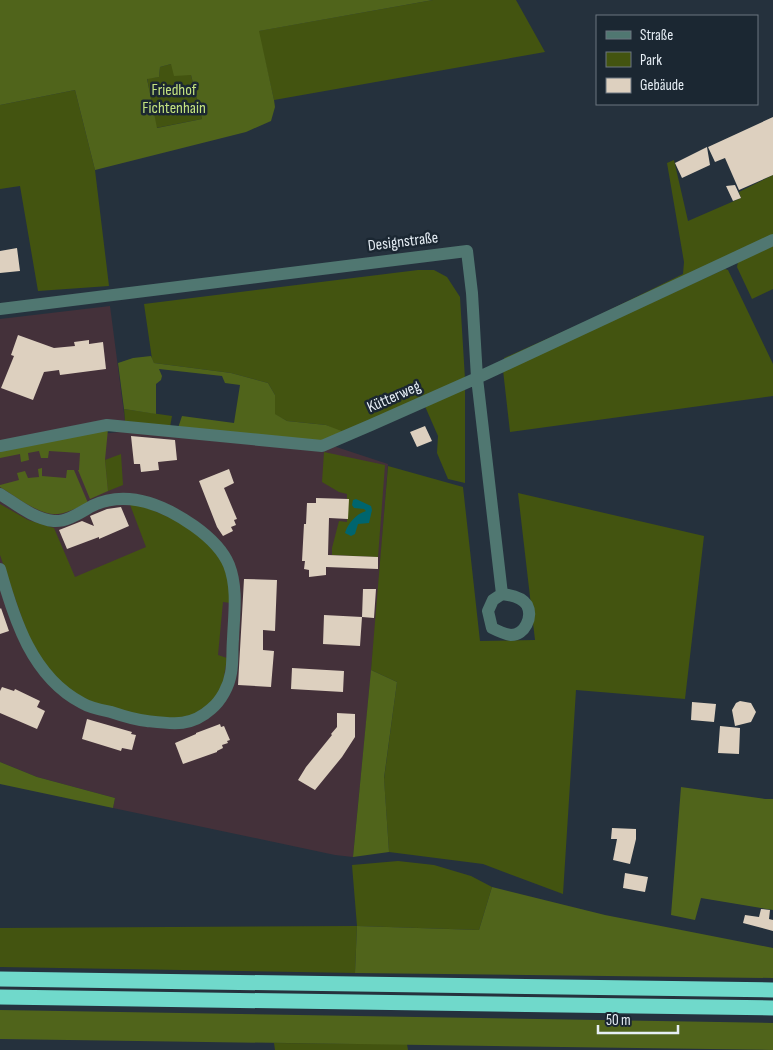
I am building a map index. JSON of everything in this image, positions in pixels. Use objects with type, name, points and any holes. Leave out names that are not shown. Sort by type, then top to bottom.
[{"type":"highway","points":[[0,979],[773,990]]},
{"type":"highway","points":[[0,997],[773,1008]]},
{"type":"street","name":"Kütterweg","points":[[0,446],[108,425],[322,446],[477,378],[773,240]]},
{"type":"street","name":"Designstraße","points":[[0,309],[467,251],[472,293],[477,378],[502,594]]},
{"type":"street","points":[[0,494],[40,518],[56,521],[73,516],[111,499],[139,499],[181,517],[210,538],[222,552],[228,563],[235,592],[231,673],[226,689],[213,708],[196,720],[180,724],[139,720],[84,705],[53,682],[38,664],[26,643],[0,569]]},
{"type":"shaded area","points":[[110,306],[125,421],[0,442],[0,319]]},
{"type":"shaded area","points":[[165,427],[318,441],[388,464],[376,620],[353,857],[335,855],[113,808],[115,798],[37,777],[0,762],[0,445]]},
{"type":"green space","points":[[0,0],[433,0],[259,31],[275,107],[271,121],[246,132],[95,170],[75,90],[0,105]],"holes":[[[171,64],[174,76],[191,75],[202,119],[157,128],[147,79],[159,77],[160,67]]]},
{"type":"green space","points":[[433,0],[516,0],[545,52],[274,100],[258,31]]},
{"type":"green space","name":"Friedhof Fichtenhain","points":[[171,64],[191,75],[202,119],[156,128],[147,78],[159,77],[160,67]]},
{"type":"green space","points":[[75,90],[95,170],[109,286],[38,291],[20,186],[0,189],[0,105]]},
{"type":"green space","points":[[674,160],[688,221],[741,198],[739,192],[773,175],[773,238],[504,361],[504,358],[587,321],[683,274],[684,262],[667,163]]},
{"type":"green space","points":[[773,243],[773,289],[752,299],[737,267],[738,262]]},
{"type":"green space","points":[[725,269],[728,270],[773,364],[773,396],[510,432],[503,370]]},
{"type":"green space","points":[[418,270],[434,270],[447,277],[460,297],[465,379],[345,434],[326,425],[287,421],[274,414],[275,395],[268,383],[231,373],[154,363],[152,359],[144,304]]},
{"type":"green space","points":[[151,356],[154,363],[231,373],[268,383],[275,395],[275,414],[287,421],[326,425],[344,432],[322,442],[178,428],[182,416],[234,423],[240,385],[225,383],[222,376],[159,369],[162,376],[161,380],[156,384],[156,414],[124,409],[118,363],[133,358]]},
{"type":"green space","points":[[465,386],[465,483],[448,479],[437,453],[438,436],[424,404]]},
{"type":"green space","points":[[124,409],[172,416],[170,427],[125,421]]},
{"type":"green space","points":[[108,429],[105,460],[108,491],[90,499],[78,470],[80,453],[49,451],[48,458],[41,458],[39,451],[28,453],[29,460],[21,462],[20,454],[0,458],[0,449]]},
{"type":"green space","points":[[324,452],[385,465],[378,557],[332,555],[339,521],[347,522],[347,494],[339,492],[322,482]]},
{"type":"green space","points":[[121,454],[123,485],[108,491],[105,460]]},
{"type":"green space","points":[[388,466],[463,487],[480,641],[535,640],[518,493],[704,536],[685,699],[576,690],[563,894],[483,864],[389,852],[384,779],[397,682],[371,670]]},
{"type":"green space","points":[[42,468],[42,476],[66,478],[67,470],[74,470],[88,503],[66,512],[51,514],[28,505],[0,487],[0,485],[19,480],[17,473],[25,471],[28,478],[39,477],[38,469]]},
{"type":"green space","points":[[129,502],[141,505],[184,524],[212,547],[227,568],[231,603],[223,602],[218,655],[227,658],[223,683],[210,703],[193,715],[171,719],[138,716],[92,702],[75,694],[55,678],[31,644],[0,555],[0,504],[28,520],[54,528],[75,577],[146,547]]},
{"type":"green space","points":[[371,670],[397,682],[384,778],[389,852],[353,857]]},
{"type":"green space","points":[[0,762],[37,777],[115,798],[113,808],[0,784]]},
{"type":"green space","points":[[681,787],[773,799],[773,910],[701,898],[695,920],[671,915]]},
{"type":"green space","points":[[398,861],[434,865],[471,876],[492,887],[479,930],[357,926],[352,865]]},
{"type":"green space","points":[[492,887],[605,915],[773,948],[773,978],[355,973],[357,926],[479,930]]},
{"type":"green space","points":[[357,926],[355,973],[0,967],[0,928]]},
{"type":"green space","points":[[0,1010],[773,1023],[773,1050],[0,1039]]},
{"type":"green space","points":[[274,1043],[407,1044],[408,1050],[275,1050]]},
{"type":"water","points":[[356,499],[371,506],[372,510],[369,523],[358,524],[355,534],[351,536],[345,533],[348,526],[353,519],[366,511],[354,508],[352,505],[353,500]]},
{"type":"building","points":[[773,117],[773,175],[739,190],[725,158],[715,162],[708,147]]},
{"type":"building","points":[[707,147],[710,165],[682,178],[675,163]]},
{"type":"building","points":[[735,185],[741,198],[733,201],[726,186]]},
{"type":"building","points":[[17,248],[20,271],[0,273],[0,251]]},
{"type":"building","points":[[18,335],[54,348],[75,346],[74,342],[89,340],[89,344],[103,342],[106,369],[60,375],[59,370],[44,372],[33,400],[1,388],[14,356],[11,355]]},
{"type":"building","points":[[425,426],[432,441],[417,447],[410,432]]},
{"type":"building","points":[[131,436],[175,440],[177,460],[158,462],[159,470],[141,472],[140,464],[134,464]]},
{"type":"building","points":[[229,469],[234,483],[224,488],[237,519],[234,520],[236,525],[231,527],[233,531],[223,536],[217,527],[199,481]]},
{"type":"building","points":[[316,498],[349,499],[348,519],[329,518],[328,555],[378,557],[378,569],[326,567],[326,575],[309,577],[309,570],[304,569],[305,561],[302,561],[304,524],[306,524],[307,503],[316,503]]},
{"type":"building","points":[[121,507],[129,526],[99,539],[99,537],[67,549],[59,530],[82,521],[94,526],[90,516],[107,509]]},
{"type":"building","points":[[244,579],[277,580],[275,631],[263,630],[263,650],[274,651],[271,687],[238,685]]},
{"type":"building","points":[[363,589],[376,589],[374,618],[362,617]]},
{"type":"building","points":[[0,609],[9,631],[0,634]]},
{"type":"building","points":[[324,615],[362,617],[360,646],[323,644]]},
{"type":"building","points":[[292,668],[344,671],[343,692],[291,689]]},
{"type":"building","points":[[2,687],[14,691],[15,689],[40,701],[37,707],[45,711],[37,729],[0,713],[0,691]]},
{"type":"building","points":[[740,701],[751,703],[756,712],[751,722],[735,726],[732,710],[736,703]]},
{"type":"building","points":[[692,702],[716,704],[714,722],[691,720]]},
{"type":"building","points":[[337,713],[355,714],[355,737],[342,757],[315,790],[298,780],[337,727]]},
{"type":"building","points":[[87,719],[132,732],[131,734],[136,735],[132,750],[122,748],[121,751],[82,739]]},
{"type":"building","points":[[220,724],[221,727],[224,726],[230,740],[227,741],[228,743],[222,745],[223,748],[217,752],[183,764],[175,743]]},
{"type":"building","points":[[720,726],[740,728],[739,754],[718,753]]},
{"type":"building","points":[[612,828],[636,829],[636,839],[630,864],[613,860],[617,839],[611,839]]},
{"type":"building","points":[[625,873],[648,877],[645,892],[623,888]]},
{"type":"building","points":[[761,909],[770,910],[769,919],[773,920],[773,931],[743,923],[745,915],[759,917]]}]
